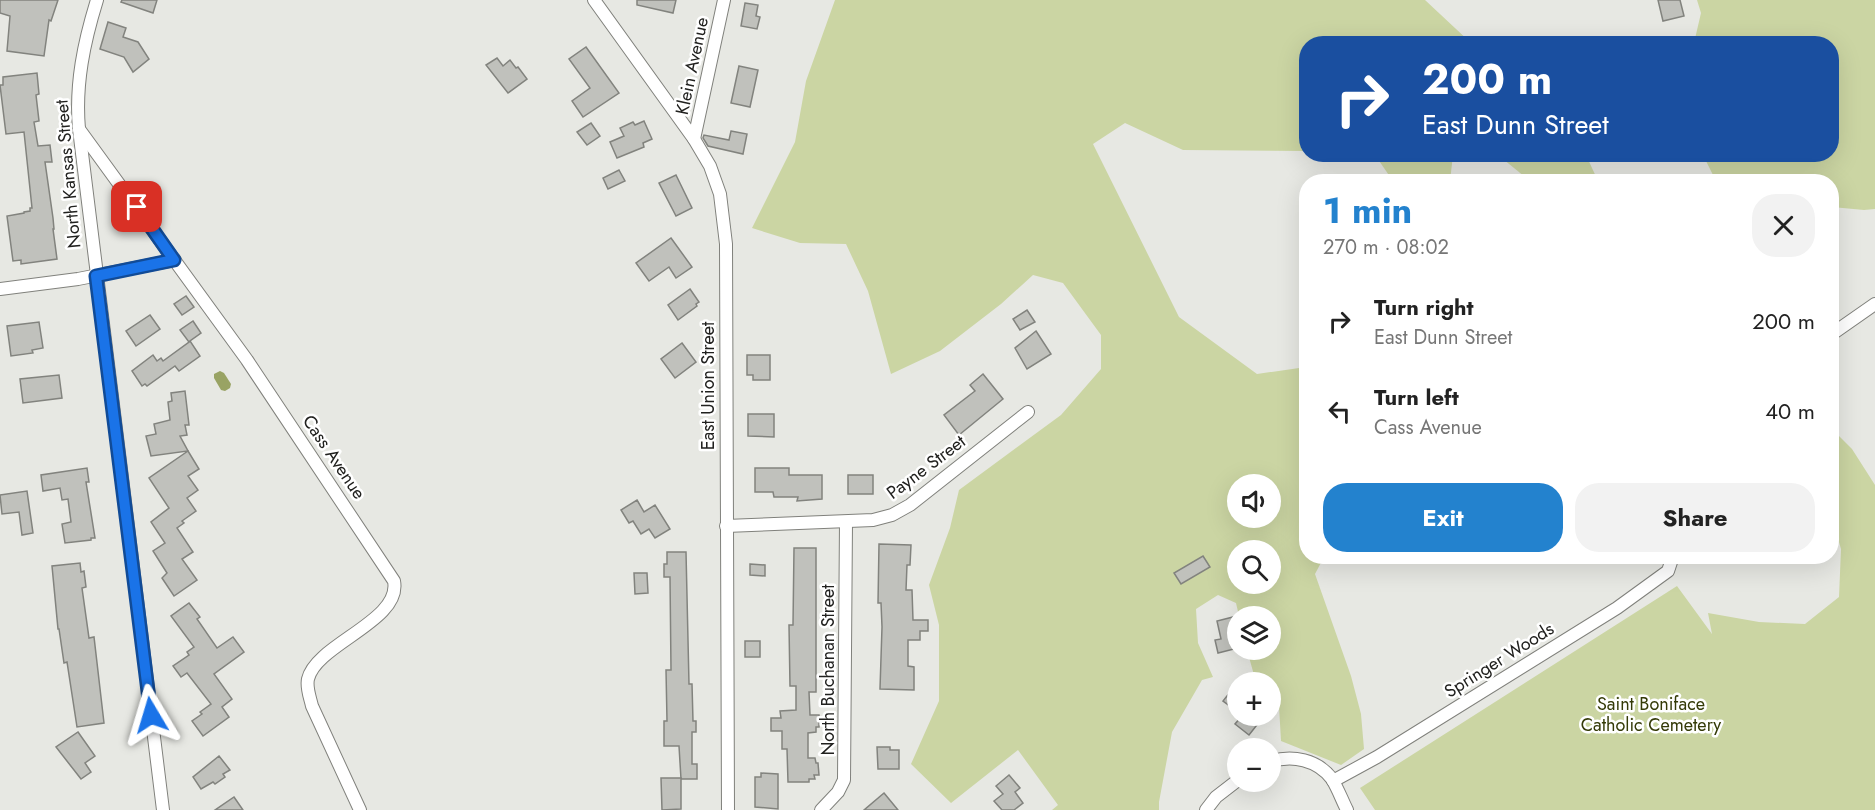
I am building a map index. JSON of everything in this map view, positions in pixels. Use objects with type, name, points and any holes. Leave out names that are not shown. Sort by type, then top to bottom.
[{"type":"street","name":"North Kansas Street","points":[[97,0],[83,53],[78,84],[79,129],[163,810]]},
{"type":"street","name":"East Union Street","points":[[594,0],[694,139],[716,179],[723,212],[726,244],[728,810]]},
{"type":"street","name":"Klein Avenue","points":[[694,139],[724,0]]},
{"type":"street","name":"Cass Avenue","points":[[79,129],[247,360],[394,581],[395,592],[389,603],[369,622],[324,656],[308,678],[308,691],[312,706],[360,810]]},
{"type":"street","points":[[0,289],[96,276],[174,260]]},
{"type":"street","points":[[1839,329],[1875,304]]},
{"type":"street","name":"Payne Street","points":[[726,526],[846,522],[873,520],[892,515],[901,511],[1028,412]]},
{"type":"street","name":"North Buchanan Street","points":[[821,810],[838,792],[844,780],[846,522]]},
{"type":"street","name":"Springer Woods","points":[[1333,781],[1377,757],[1617,608],[1668,572],[1670,564]]},
{"type":"street","points":[[1281,759],[1301,759],[1325,771],[1333,781],[1347,810]]},
{"type":"street","points":[[1206,810],[1227,789]]},
{"type":"green space","points":[[835,0],[1425,0],[1464,36],[1299,36],[1299,151],[1183,150],[1125,123],[1093,144],[1179,317],[1257,374],[1299,368],[1299,564],[1320,564],[1315,574],[1351,676],[1361,714],[1364,749],[1341,765],[1281,741],[1281,672],[1253,672],[1250,660],[1281,660],[1281,606],[1237,606],[1236,603],[1218,595],[1196,609],[1198,643],[1213,677],[1202,680],[1172,732],[1159,810],[1052,810],[1058,805],[1018,750],[951,803],[911,764],[939,701],[939,625],[929,585],[950,528],[959,490],[1061,415],[1101,369],[1101,335],[1063,283],[1033,275],[1001,304],[940,351],[891,374],[868,291],[846,244],[800,243],[752,228],[795,142],[806,81]]},
{"type":"green space","points":[[1697,0],[1875,0],[1875,209],[1839,208],[1839,174],[1712,174],[1706,162],[1839,162],[1839,36],[1696,36],[1701,13]]},
{"type":"green space","points":[[1380,162],[1452,162],[1451,174],[1388,174]]},
{"type":"green space","points":[[1507,162],[1589,162],[1595,174],[1521,174]]},
{"type":"green space","name":"Saint Boniface Catholic Cemetery","points":[[1839,436],[1852,449],[1875,485],[1875,810],[1375,810],[1360,788],[1677,586],[1712,634],[1708,613],[1759,622],[1805,624],[1839,597],[1841,549],[1839,542]]},
{"type":"shaded area","points":[[220,371],[231,384],[230,388],[225,391],[221,390],[214,378],[214,374]]},
{"type":"building","points":[[0,0],[58,0],[51,21],[49,20],[44,56],[7,51],[10,16],[0,13]]},
{"type":"building","points":[[122,0],[157,0],[153,13],[121,2]]},
{"type":"building","points":[[637,0],[676,0],[673,13],[637,5]]},
{"type":"building","points":[[1658,0],[1680,0],[1684,16],[1663,21]]},
{"type":"building","points":[[745,3],[758,5],[756,16],[760,17],[757,29],[741,26]]},
{"type":"building","points":[[108,22],[126,28],[123,37],[138,42],[149,59],[133,72],[124,57],[100,49]]},
{"type":"building","points":[[586,47],[619,93],[583,117],[572,101],[590,88],[569,59]]},
{"type":"building","points":[[497,58],[503,66],[510,60],[527,79],[508,93],[486,65]]},
{"type":"building","points":[[739,66],[758,70],[750,107],[731,103]]},
{"type":"building","points":[[37,73],[39,94],[36,95],[39,121],[34,122],[38,146],[50,145],[52,162],[45,162],[57,259],[21,264],[21,260],[13,261],[7,216],[24,213],[32,208],[24,132],[6,134],[0,85],[3,85],[3,77]]},
{"type":"building","points":[[644,121],[652,139],[643,143],[644,147],[617,158],[610,142],[624,136],[620,128],[633,122],[635,125]]},
{"type":"building","points":[[591,123],[600,136],[587,145],[577,132]]},
{"type":"building","points":[[731,131],[747,134],[743,154],[708,146],[703,138],[704,135],[729,140]]},
{"type":"building","points":[[619,170],[625,181],[608,189],[603,178]]},
{"type":"building","points":[[676,175],[692,208],[676,216],[659,183]]},
{"type":"building","points":[[671,238],[692,267],[676,278],[669,267],[649,281],[636,263]]},
{"type":"building","points":[[690,289],[699,302],[678,320],[668,305]]},
{"type":"building","points":[[186,296],[194,307],[182,315],[174,304]]},
{"type":"building","points":[[1027,310],[1035,322],[1020,330],[1013,319]]},
{"type":"building","points":[[150,315],[160,329],[136,346],[126,331]]},
{"type":"building","points":[[193,321],[201,333],[190,341],[200,356],[179,371],[175,366],[147,386],[145,384],[142,386],[132,371],[153,355],[157,361],[161,358],[163,361],[189,342],[180,330]]},
{"type":"building","points":[[39,322],[43,348],[32,350],[33,353],[11,356],[7,326]]},
{"type":"building","points":[[1036,331],[1051,354],[1027,369],[1015,348]]},
{"type":"building","points":[[682,343],[696,362],[675,378],[661,359]]},
{"type":"building","points":[[747,355],[770,355],[770,380],[753,380],[753,375],[747,375]]},
{"type":"building","points":[[983,374],[1003,399],[959,435],[944,415],[975,391],[970,385]]},
{"type":"building","points":[[59,375],[62,398],[23,403],[20,379]]},
{"type":"building","points":[[185,391],[189,425],[185,425],[187,435],[180,436],[188,451],[151,456],[146,436],[156,434],[154,424],[170,420],[168,402],[172,401],[171,393]]},
{"type":"building","points":[[748,414],[774,414],[774,437],[748,436]]},
{"type":"building","points":[[188,451],[199,469],[188,476],[198,490],[187,498],[196,511],[182,521],[184,523],[177,528],[193,552],[182,559],[197,580],[174,596],[162,578],[167,573],[153,551],[165,543],[151,522],[169,508],[149,478]]},
{"type":"building","points":[[87,468],[89,482],[86,482],[95,538],[65,543],[62,524],[71,522],[68,499],[62,500],[60,488],[43,491],[41,475]]},
{"type":"building","points":[[755,468],[789,468],[789,475],[822,475],[822,499],[797,501],[798,497],[774,497],[773,492],[755,492]]},
{"type":"building","points":[[848,475],[873,475],[873,494],[848,494]]},
{"type":"building","points":[[27,491],[33,533],[22,535],[19,512],[2,514],[0,495]]},
{"type":"building","points":[[637,500],[644,512],[655,505],[670,529],[655,538],[649,529],[641,534],[633,521],[629,523],[621,510]]},
{"type":"building","points":[[879,544],[911,545],[906,590],[912,590],[913,620],[928,620],[928,631],[920,631],[920,640],[908,640],[908,666],[914,667],[914,690],[880,689],[882,627],[881,603],[878,603]]},
{"type":"building","points":[[794,548],[816,548],[816,692],[809,692],[810,715],[819,715],[819,727],[816,727],[816,732],[808,733],[808,758],[815,758],[819,775],[814,775],[815,779],[809,779],[809,782],[788,782],[787,749],[782,749],[782,731],[771,731],[771,718],[781,718],[780,711],[796,710],[796,686],[790,686],[789,625],[793,625]]},
{"type":"building","points":[[667,552],[686,552],[689,684],[692,684],[693,721],[696,721],[696,732],[692,732],[692,764],[697,764],[697,779],[681,779],[679,746],[664,746],[664,721],[667,721],[666,670],[671,670],[670,577],[664,577]]},
{"type":"building","points":[[1203,556],[1210,567],[1181,584],[1174,573]]},
{"type":"building","points":[[80,563],[81,572],[84,571],[86,587],[82,588],[89,638],[94,637],[104,723],[77,727],[67,662],[64,663],[58,629],[52,566]]},
{"type":"building","points":[[750,564],[765,565],[765,576],[750,575]]},
{"type":"building","points":[[634,573],[647,573],[648,593],[635,594]]},
{"type":"building","points":[[189,603],[200,617],[197,619],[217,648],[233,637],[244,652],[214,674],[232,699],[222,707],[229,717],[203,736],[192,721],[211,704],[187,673],[181,677],[173,666],[189,655],[187,652],[194,647],[171,616]]},
{"type":"building","points":[[1227,618],[1227,651],[1218,653],[1215,640],[1221,639],[1217,621]]},
{"type":"building","points":[[745,641],[760,641],[760,657],[745,657]]},
{"type":"building","points":[[1238,726],[1256,726],[1249,735]]},
{"type":"building","points":[[78,732],[95,756],[85,763],[91,772],[81,779],[56,747]]},
{"type":"building","points":[[877,747],[899,750],[899,769],[878,769]]},
{"type":"building","points":[[219,756],[230,770],[223,774],[225,777],[215,784],[213,782],[201,789],[193,777]]},
{"type":"building","points":[[761,773],[778,774],[778,809],[755,807],[755,777],[761,777]]},
{"type":"building","points":[[1009,775],[1020,788],[1015,792],[1023,803],[1014,810],[1002,810],[994,801],[1003,794],[996,786]]},
{"type":"building","points":[[661,778],[681,778],[681,809],[662,810]]},
{"type":"building","points":[[884,793],[898,810],[864,810]]},
{"type":"building","points":[[234,797],[243,810],[215,810]]},
{"type":"route","points":[[137,207],[174,260],[96,276],[151,715]]}]
